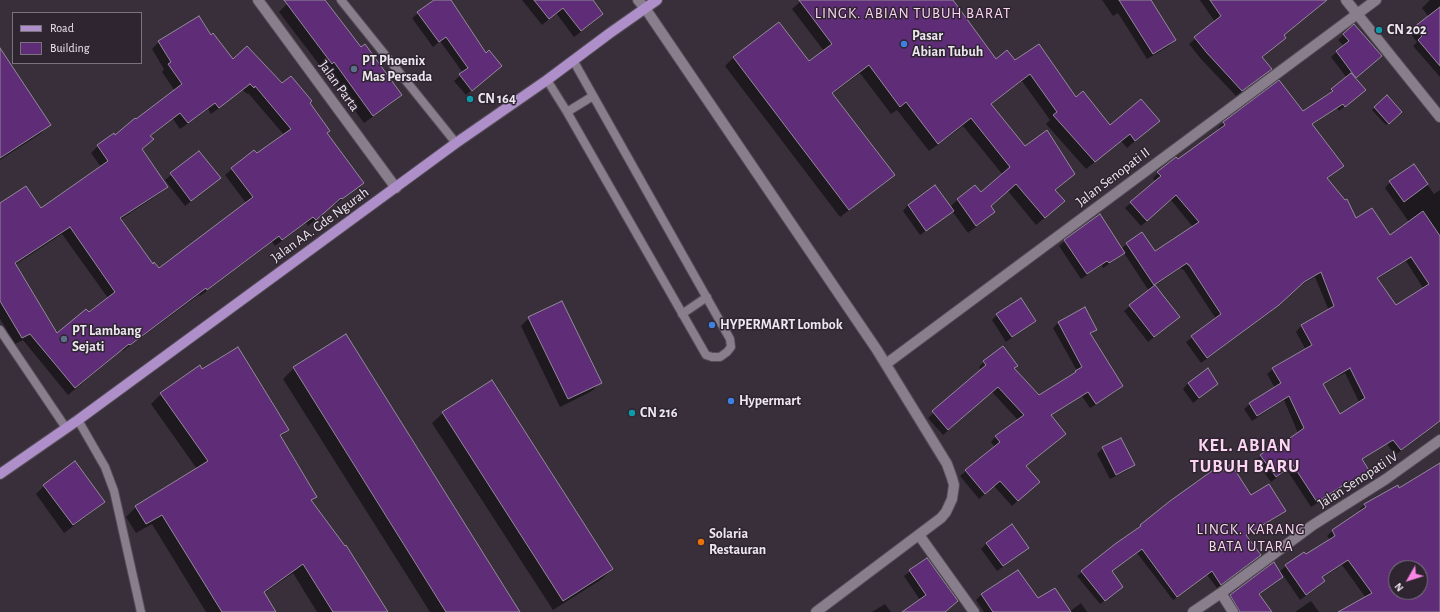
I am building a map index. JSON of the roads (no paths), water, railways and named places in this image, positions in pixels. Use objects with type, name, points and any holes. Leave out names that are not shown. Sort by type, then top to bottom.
[{"type":"main road","name":"Jalan AA. Gde Ngurah","points":[[0,474],[78,420],[456,143],[547,80],[657,0]]},
{"type":"street","name":"Jalan Parta","points":[[258,0],[396,188]]},
{"type":"street","points":[[638,0],[645,8],[886,364],[947,464],[952,478],[954,485],[952,499],[946,512],[935,523],[816,612]]},
{"type":"street","points":[[1346,0],[1440,117]]},
{"type":"street","name":"Jalan Senopati II","points":[[886,364],[1376,0]]},
{"type":"street","name":"Jalan Senopati IV","points":[[1193,612],[1313,525],[1386,480],[1440,440]]},
{"type":"street","points":[[919,535],[974,612]]},
{"type":"street","points":[[1221,593],[1233,612]]},
{"type":"lane","points":[[341,0],[456,143]]},
{"type":"lane","points":[[547,80],[567,112],[706,355],[720,357],[731,347],[730,339],[573,60]]},
{"type":"lane","points":[[567,112],[593,96]]},
{"type":"lane","points":[[682,314],[707,297]]},
{"type":"lane","points":[[0,330],[66,428]]},
{"type":"lane","points":[[78,420],[105,467],[114,491],[141,612]]},
{"type":"place","name":"CN 202","points":[[1379,30]]},
{"type":"place","name":"Pasar Abian Tubuh","points":[[904,44]]},
{"type":"place","name":"PT Phoenix Mas Persada","points":[[354,69]]},
{"type":"place","name":"CN 164","points":[[470,99]]},
{"type":"place","name":"HYPERMART Lombok","points":[[712,325]]},
{"type":"place","name":"PT Lambang Sejati","points":[[64,339]]},
{"type":"place","name":"Hypermart","points":[[731,401]]},
{"type":"place","name":"CN 216","points":[[632,413]]},
{"type":"place","name":"Solaria Restauran","points":[[701,542]]},
{"type":"district","name":"LINGK. ABIAN TUBUH BARAT","points":[[913,13]]},
{"type":"district","name":"KEL. ABIAN TUBUH BARU","points":[[1245,456]]},
{"type":"district","name":"LINGK. KARANG BATA UTARA","points":[[1251,538]]}]
